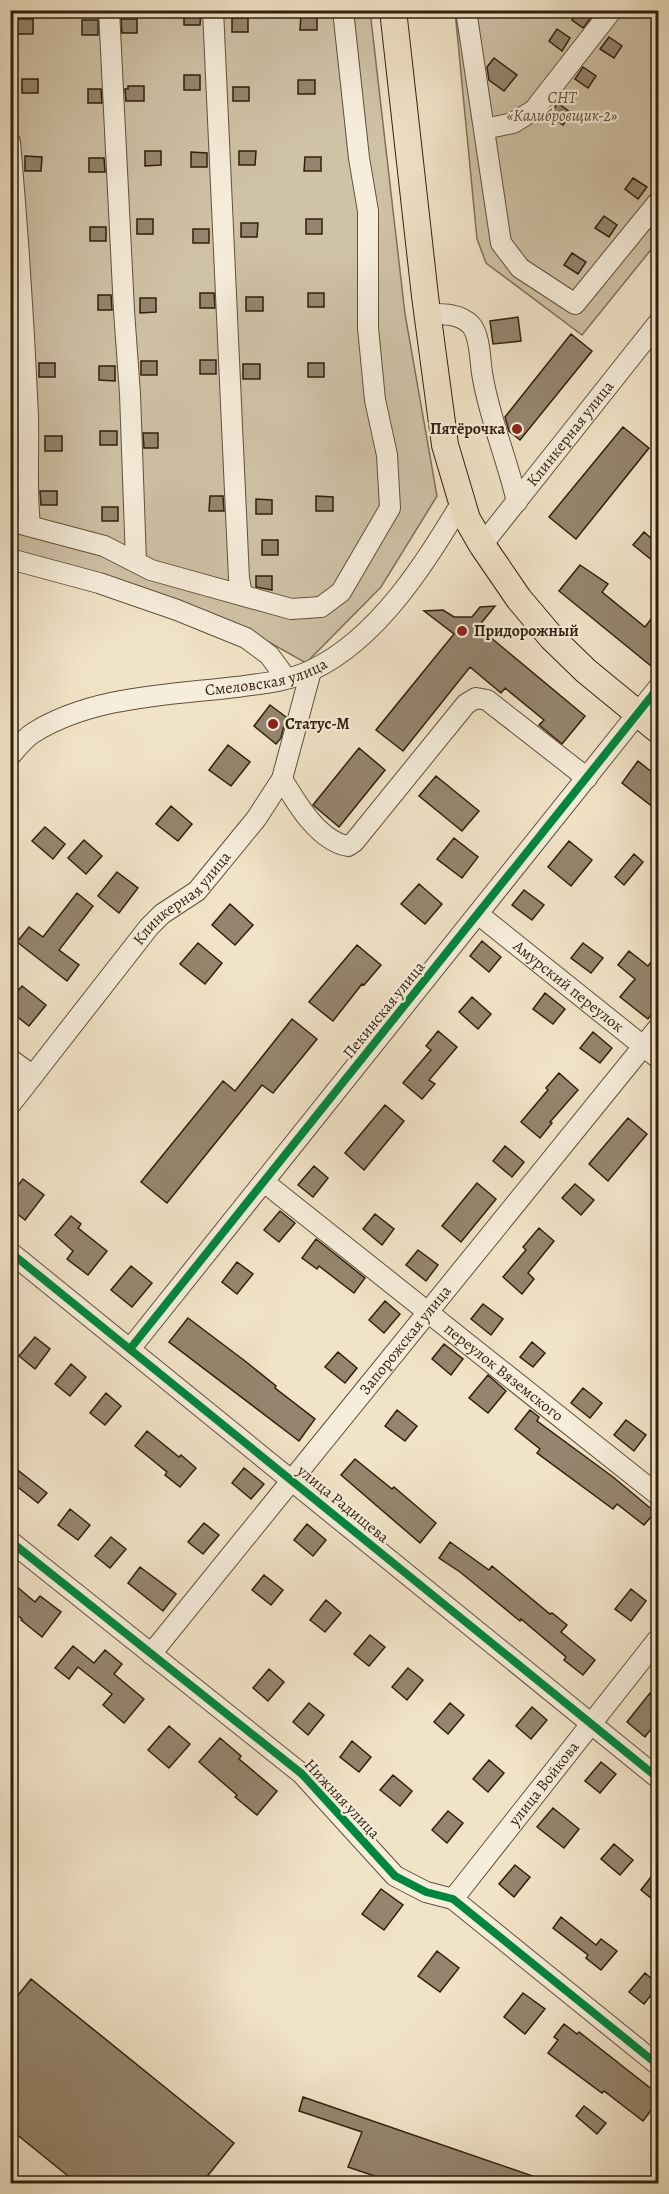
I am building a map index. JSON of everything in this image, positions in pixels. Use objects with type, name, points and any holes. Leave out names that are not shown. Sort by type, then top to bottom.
[{"type":"main road","points":[[393,10],[427,314],[445,445],[467,519],[519,599],[552,638],[586,671],[658,730]]},
{"type":"street","points":[[109,10],[130,394],[136,562]]},
{"type":"street","points":[[213,10],[242,594]]},
{"type":"street","points":[[10,142],[19,251],[28,418],[26,492],[20,523],[104,546],[152,570],[202,585],[291,609],[321,607],[341,592],[390,508],[387,455],[375,400],[368,328],[368,211],[359,158],[344,10]]},
{"type":"street","points":[[466,10],[501,243],[520,268],[575,304],[658,202]]},
{"type":"street","points":[[484,129],[513,123],[534,110],[612,10]]},
{"type":"street","points":[[427,314],[450,314],[472,326],[485,395],[493,426],[510,472],[517,502]]},
{"type":"street","name":"Клинкерная улица","points":[[482,545],[658,323]]},
{"type":"street","name":"Смеловская улица","points":[[10,756],[32,734],[77,711],[133,699],[255,684],[311,671],[351,646],[395,601],[433,550],[462,502]]},
{"type":"street","points":[[10,559],[99,583],[177,610],[246,638],[269,655],[286,678]]},
{"type":"street","name":"Клинкерная улица","points":[[10,1105],[149,927],[162,914],[196,891],[256,819],[282,779],[311,671]]},
{"type":"street","name":"Пекинская улица","points":[[130,1349],[658,688]]},
{"type":"street","points":[[282,779],[303,814],[312,824],[339,844],[348,846],[354,842],[466,704],[476,698],[487,700],[587,778]]},
{"type":"street","name":"Амурский переулок","points":[[478,914],[651,1052]]},
{"type":"street","name":"Запорожская улица","points":[[151,1654],[428,1312],[651,1052],[658,1028]]},
{"type":"street","points":[[10,1059],[32,1076]]},
{"type":"street","name":"переулок Вяземского","points":[[264,1182],[658,1495]]},
{"type":"street","name":"улица Радищева","points":[[10,1252],[658,1778]]},
{"type":"street","name":"Нижняя улица","points":[[10,1541],[302,1774],[395,1876],[426,1892],[453,1899],[658,2065]]},
{"type":"street","name":"улица Войкова","points":[[453,1899],[658,1639]]},
{"type":"green space","points":[[10,11],[370,11],[405,314],[437,496],[381,587],[306,663],[251,632],[11,553]]},
{"type":"green space","name":"СНТ «Калибровщик-2»","points":[[455,11],[658,11],[658,241],[582,335],[486,263],[477,239]]},
{"type":"building","points":[[184,10],[201,10],[200,25],[184,25]]},
{"type":"building","points":[[578,10],[583,10],[592,16],[583,28],[572,20]]},
{"type":"building","points":[[301,15],[317,15],[317,30],[300,30]]},
{"type":"building","points":[[232,18],[248,18],[248,32],[232,32]]},
{"type":"building","points":[[16,19],[33,19],[33,34],[16,34]]},
{"type":"building","points":[[121,19],[137,19],[137,33],[122,33]]},
{"type":"building","points":[[82,20],[98,20],[98,35],[82,35]]},
{"type":"building","points":[[557,29],[570,38],[562,51],[549,41]]},
{"type":"building","points":[[609,37],[622,46],[614,58],[600,49]]},
{"type":"building","points":[[494,58],[517,75],[504,91],[489,80],[487,67]]},
{"type":"building","points":[[583,67],[596,76],[588,88],[575,79]]},
{"type":"building","points":[[184,75],[200,75],[200,90],[184,90]]},
{"type":"building","points":[[22,79],[38,79],[38,93],[22,93]]},
{"type":"building","points":[[298,80],[315,80],[315,94],[298,94]]},
{"type":"building","points":[[128,86],[144,86],[144,101],[126,101],[125,89],[128,89]]},
{"type":"building","points":[[233,87],[249,87],[249,101],[233,101]]},
{"type":"building","points":[[88,89],[101,89],[102,103],[88,103]]},
{"type":"building","points":[[558,103],[571,113],[563,125],[549,115]]},
{"type":"building","points":[[145,151],[161,151],[161,165],[145,166]]},
{"type":"building","points":[[239,151],[256,151],[255,165],[239,165]]},
{"type":"building","points":[[191,152],[207,153],[207,167],[191,167]]},
{"type":"building","points":[[25,156],[42,157],[41,171],[25,171]]},
{"type":"building","points":[[305,157],[321,157],[321,171],[304,171]]},
{"type":"building","points":[[89,158],[104,158],[105,172],[89,172]]},
{"type":"building","points":[[633,178],[647,187],[638,199],[625,189]]},
{"type":"building","points":[[604,216],[617,225],[609,237],[595,228]]},
{"type":"building","points":[[137,219],[153,219],[153,234],[137,234]]},
{"type":"building","points":[[306,219],[322,219],[322,234],[306,234]]},
{"type":"building","points":[[241,223],[258,223],[257,237],[241,237]]},
{"type":"building","points":[[90,227],[106,227],[106,241],[90,241]]},
{"type":"building","points":[[193,229],[209,229],[209,243],[193,243]]},
{"type":"building","points":[[572,253],[586,262],[578,274],[564,265]]},
{"type":"building","points":[[200,293],[214,293],[215,308],[200,308]]},
{"type":"building","points":[[308,293],[324,293],[324,307],[308,307]]},
{"type":"building","points":[[98,295],[111,295],[112,310],[98,310]]},
{"type":"building","points":[[246,297],[263,297],[263,311],[246,311]]},
{"type":"building","points":[[140,298],[156,298],[156,312],[140,313]]},
{"type":"building","points":[[518,317],[521,341],[493,344],[490,321]]},
{"type":"building","points":[[571,334],[592,351],[520,440],[509,431],[505,417]]},
{"type":"building","points":[[200,360],[216,360],[216,374],[200,374]]},
{"type":"building","points":[[141,361],[157,361],[157,375],[141,375]]},
{"type":"building","points":[[39,363],[55,363],[55,377],[39,377]]},
{"type":"building","points":[[308,363],[324,363],[324,377],[308,377]]},
{"type":"building","points":[[243,364],[260,364],[260,379],[243,379]]},
{"type":"building","points":[[99,366],[115,366],[115,381],[99,380]]},
{"type":"building","points":[[623,427],[649,448],[576,539],[549,517]]},
{"type":"building","points":[[100,431],[117,431],[117,445],[100,445]]},
{"type":"building","points":[[143,433],[158,433],[158,448],[144,448]]},
{"type":"building","points":[[45,436],[62,436],[62,451],[45,451]]},
{"type":"building","points":[[40,491],[57,491],[57,505],[41,505]]},
{"type":"building","points":[[210,496],[223,496],[224,511],[209,511]]},
{"type":"building","points":[[316,496],[333,497],[333,511],[316,511]]},
{"type":"building","points":[[256,499],[272,500],[272,514],[256,514]]},
{"type":"building","points":[[102,507],[118,507],[118,521],[102,521]]},
{"type":"building","points":[[644,532],[658,544],[658,565],[633,545]]},
{"type":"building","points":[[262,540],[278,540],[278,555],[262,555]]},
{"type":"building","points":[[580,565],[608,584],[602,592],[645,627],[651,619],[658,625],[658,656],[651,666],[559,591]]},
{"type":"building","points":[[256,576],[272,576],[272,590],[256,587]]},
{"type":"building","points":[[495,606],[478,627],[585,716],[562,744],[539,725],[544,720],[505,688],[501,693],[470,667],[403,751],[376,730],[454,634],[424,611],[443,610],[454,617],[472,617],[480,607]]},
{"type":"building","name":"Статус-М","points":[[270,705],[286,717],[281,738],[276,744],[254,726]]},
{"type":"building","points":[[228,745],[250,762],[231,786],[209,770]]},
{"type":"building","points":[[359,748],[385,770],[339,827],[313,805]]},
{"type":"building","points":[[638,761],[658,777],[658,811],[622,783]]},
{"type":"building","points":[[436,776],[479,811],[462,831],[419,796]]},
{"type":"building","points":[[171,806],[192,824],[178,841],[156,824]]},
{"type":"building","points":[[45,827],[65,844],[53,859],[32,841]]},
{"type":"building","points":[[454,838],[478,857],[462,878],[437,859]]},
{"type":"building","points":[[84,840],[102,856],[86,874],[68,858]]},
{"type":"building","points":[[569,841],[592,860],[571,886],[548,867]]},
{"type":"building","points":[[634,854],[643,862],[624,885],[615,877]]},
{"type":"building","points":[[117,872],[138,888],[119,913],[98,896]]},
{"type":"building","points":[[419,884],[442,904],[425,924],[401,904]]},
{"type":"building","points":[[524,890],[544,905],[532,920],[512,905]]},
{"type":"building","points":[[77,893],[93,906],[59,950],[79,965],[67,981],[17,942],[29,927],[43,937]]},
{"type":"building","points":[[230,904],[253,925],[235,945],[212,925]]},
{"type":"building","points":[[482,941],[501,957],[489,972],[470,956]]},
{"type":"building","points":[[198,943],[222,963],[205,984],[180,964]]},
{"type":"building","points":[[583,943],[603,958],[591,973],[571,958]]},
{"type":"building","points":[[357,945],[381,965],[364,985],[362,984],[333,1021],[309,1002]]},
{"type":"building","points":[[629,951],[648,966],[658,953],[658,1005],[648,1019],[620,997],[635,979],[618,965]]},
{"type":"building","points":[[22,986],[46,1005],[29,1026],[10,1011],[10,1000]]},
{"type":"building","points":[[545,993],[565,1009],[553,1024],[533,1009]]},
{"type":"building","points":[[472,997],[491,1014],[478,1029],[459,1012]]},
{"type":"building","points":[[292,1019],[317,1039],[273,1093],[262,1085],[167,1203],[141,1182],[223,1081],[235,1091]]},
{"type":"building","points":[[438,1031],[457,1047],[429,1080],[435,1084],[422,1099],[403,1083],[431,1050],[426,1046]]},
{"type":"building","points":[[593,1032],[612,1048],[600,1063],[580,1048]]},
{"type":"building","points":[[559,1073],[578,1090],[550,1122],[552,1123],[540,1138],[521,1122]]},
{"type":"building","points":[[385,1105],[404,1121],[364,1170],[345,1153]]},
{"type":"building","points":[[628,1118],[647,1134],[608,1181],[589,1164]]},
{"type":"building","points":[[505,1146],[524,1162],[512,1177],[493,1161]]},
{"type":"building","points":[[314,1166],[328,1178],[313,1197],[298,1185]]},
{"type":"building","points":[[23,1179],[44,1195],[25,1220],[10,1208],[10,1195]]},
{"type":"building","points":[[477,1183],[496,1199],[461,1242],[442,1226]]},
{"type":"building","points":[[575,1184],[594,1200],[581,1215],[562,1198]]},
{"type":"building","points":[[280,1211],[295,1223],[279,1242],[264,1230]]},
{"type":"building","points":[[375,1214],[394,1229],[382,1245],[363,1229]]},
{"type":"building","points":[[71,1216],[81,1224],[78,1228],[107,1251],[88,1275],[67,1259],[73,1251],[55,1235]]},
{"type":"building","points":[[539,1228],[554,1241],[528,1273],[534,1279],[522,1294],[503,1277],[526,1250],[523,1247]]},
{"type":"building","points":[[316,1239],[365,1278],[354,1293],[319,1266],[317,1269],[302,1258]]},
{"type":"building","points":[[418,1250],[438,1265],[426,1281],[406,1265]]},
{"type":"building","points":[[237,1262],[253,1274],[237,1294],[222,1282]]},
{"type":"building","points":[[131,1266],[152,1283],[132,1307],[111,1290]]},
{"type":"building","points":[[385,1301],[400,1314],[384,1333],[369,1320]]},
{"type":"building","points":[[483,1304],[503,1319],[491,1335],[471,1319]]},
{"type":"building","points":[[188,1318],[245,1361],[315,1419],[299,1441],[169,1342]]},
{"type":"building","points":[[35,1337],[50,1349],[35,1369],[19,1356]]},
{"type":"building","points":[[532,1342],[545,1353],[533,1367],[520,1357]]},
{"type":"building","points":[[444,1344],[463,1359],[451,1375],[432,1359]]},
{"type":"building","points":[[338,1352],[357,1368],[345,1383],[325,1367]]},
{"type":"building","points":[[71,1364],[86,1377],[70,1396],[55,1384]]},
{"type":"building","points":[[488,1375],[506,1391],[488,1413],[469,1398]]},
{"type":"building","points":[[583,1388],[602,1403],[590,1418],[571,1403]]},
{"type":"building","points":[[106,1393],[121,1406],[105,1425],[90,1413]]},
{"type":"building","points":[[397,1410],[417,1426],[405,1441],[385,1426]]},
{"type":"building","points":[[530,1410],[539,1417],[537,1421],[613,1477],[655,1512],[644,1525],[617,1504],[613,1509],[537,1453],[540,1449],[515,1429]]},
{"type":"building","points":[[626,1420],[646,1435],[634,1451],[614,1435]]},
{"type":"building","points":[[147,1431],[196,1468],[180,1487],[165,1475],[167,1472],[135,1446]]},
{"type":"building","points":[[355,1459],[392,1489],[394,1487],[436,1523],[420,1543],[341,1475]]},
{"type":"building","points":[[10,1464],[47,1493],[38,1503],[10,1481]]},
{"type":"building","points":[[244,1468],[264,1484],[251,1499],[232,1483]]},
{"type":"building","points":[[70,1509],[90,1525],[78,1540],[58,1525]]},
{"type":"building","points":[[204,1523],[219,1535],[203,1554],[188,1542]]},
{"type":"building","points":[[307,1524],[326,1540],[313,1556],[294,1540]]},
{"type":"building","points":[[111,1537],[126,1549],[110,1568],[95,1556]]},
{"type":"building","points":[[450,1542],[489,1570],[492,1566],[550,1614],[552,1613],[567,1625],[561,1632],[595,1660],[583,1675],[564,1660],[566,1657],[521,1619],[520,1621],[460,1572],[439,1558]]},
{"type":"building","points":[[140,1567],[176,1594],[163,1611],[128,1583]]},
{"type":"building","points":[[264,1575],[283,1590],[271,1605],[252,1590]]},
{"type":"building","points":[[10,1581],[35,1602],[40,1596],[61,1612],[42,1637],[10,1609]]},
{"type":"building","points":[[631,1589],[646,1601],[631,1621],[615,1609]]},
{"type":"building","points":[[326,1600],[341,1613],[325,1632],[310,1620]]},
{"type":"building","points":[[370,1635],[385,1647],[369,1666],[354,1654]]},
{"type":"building","points":[[73,1646],[94,1663],[105,1650],[122,1664],[114,1674],[144,1699],[124,1723],[103,1705],[112,1694],[78,1667],[69,1679],[55,1668]]},
{"type":"building","points":[[408,1668],[423,1680],[407,1700],[392,1687]]},
{"type":"building","points":[[269,1669],[284,1682],[268,1701],[253,1688]]},
{"type":"building","points":[[650,1693],[658,1700],[658,1709],[653,1716],[658,1720],[645,1737],[627,1722]]},
{"type":"building","points":[[309,1703],[324,1715],[308,1735],[293,1722]]},
{"type":"building","points":[[450,1703],[464,1715],[448,1734],[434,1722]]},
{"type":"building","points":[[532,1707],[547,1720],[531,1739],[516,1726]]},
{"type":"building","points":[[169,1726],[190,1744],[169,1768],[148,1750]]},
{"type":"building","points":[[220,1738],[241,1756],[239,1759],[277,1791],[257,1815],[199,1762]]},
{"type":"building","points":[[352,1741],[371,1757],[359,1772],[340,1757]]},
{"type":"building","points":[[489,1760],[504,1773],[488,1792],[473,1779]]},
{"type":"building","points":[[601,1762],[616,1774],[600,1793],[585,1781]]},
{"type":"building","points":[[393,1775],[412,1791],[400,1806],[380,1790]]},
{"type":"building","points":[[553,1808],[579,1829],[564,1848],[537,1827]]},
{"type":"building","points":[[448,1811],[463,1823],[447,1843],[432,1830]]},
{"type":"building","points":[[614,1844],[633,1860],[620,1875],[601,1859]]},
{"type":"building","points":[[515,1865],[530,1877],[514,1897],[499,1884]]},
{"type":"building","points":[[658,1868],[658,1904],[641,1890]]},
{"type":"building","points":[[381,1889],[403,1905],[384,1930],[362,1914]]},
{"type":"building","points":[[561,1917],[596,1945],[601,1939],[617,1951],[601,1970],[586,1958],[588,1955],[553,1928]]},
{"type":"building","points":[[437,1951],[459,1968],[440,1992],[418,1976]]},
{"type":"building","points":[[645,1973],[658,1986],[644,2004],[629,1992]]},
{"type":"building","points":[[31,1979],[234,2143],[201,2184],[78,2184],[10,2129],[11,2004]]},
{"type":"building","points":[[523,1993],[545,2009],[525,2034],[504,2017]]},
{"type":"building","points":[[564,2024],[577,2034],[579,2032],[658,2094],[658,2101],[643,2121],[548,2053],[558,2040],[554,2037]]},
{"type":"building","points":[[303,2097],[547,2181],[547,2184],[511,2184],[490,2176],[489,2184],[398,2184],[348,2167],[362,2132],[299,2111]]},
{"type":"building","points":[[584,2106],[606,2123],[597,2134],[576,2116]]},
{"type":"cycle path","points":[[130,1349],[658,688]]},
{"type":"cycle path","points":[[10,1252],[658,1778]]},
{"type":"cycle path","points":[[10,1541],[302,1774],[395,1876],[426,1892],[453,1899],[658,2065]]},
{"type":"place","name":"Пятёрочка","points":[[517,429]]},
{"type":"place","name":"Придорожный","points":[[462,631]]},
{"type":"place","name":"Статус-М","points":[[273,724]]}]
